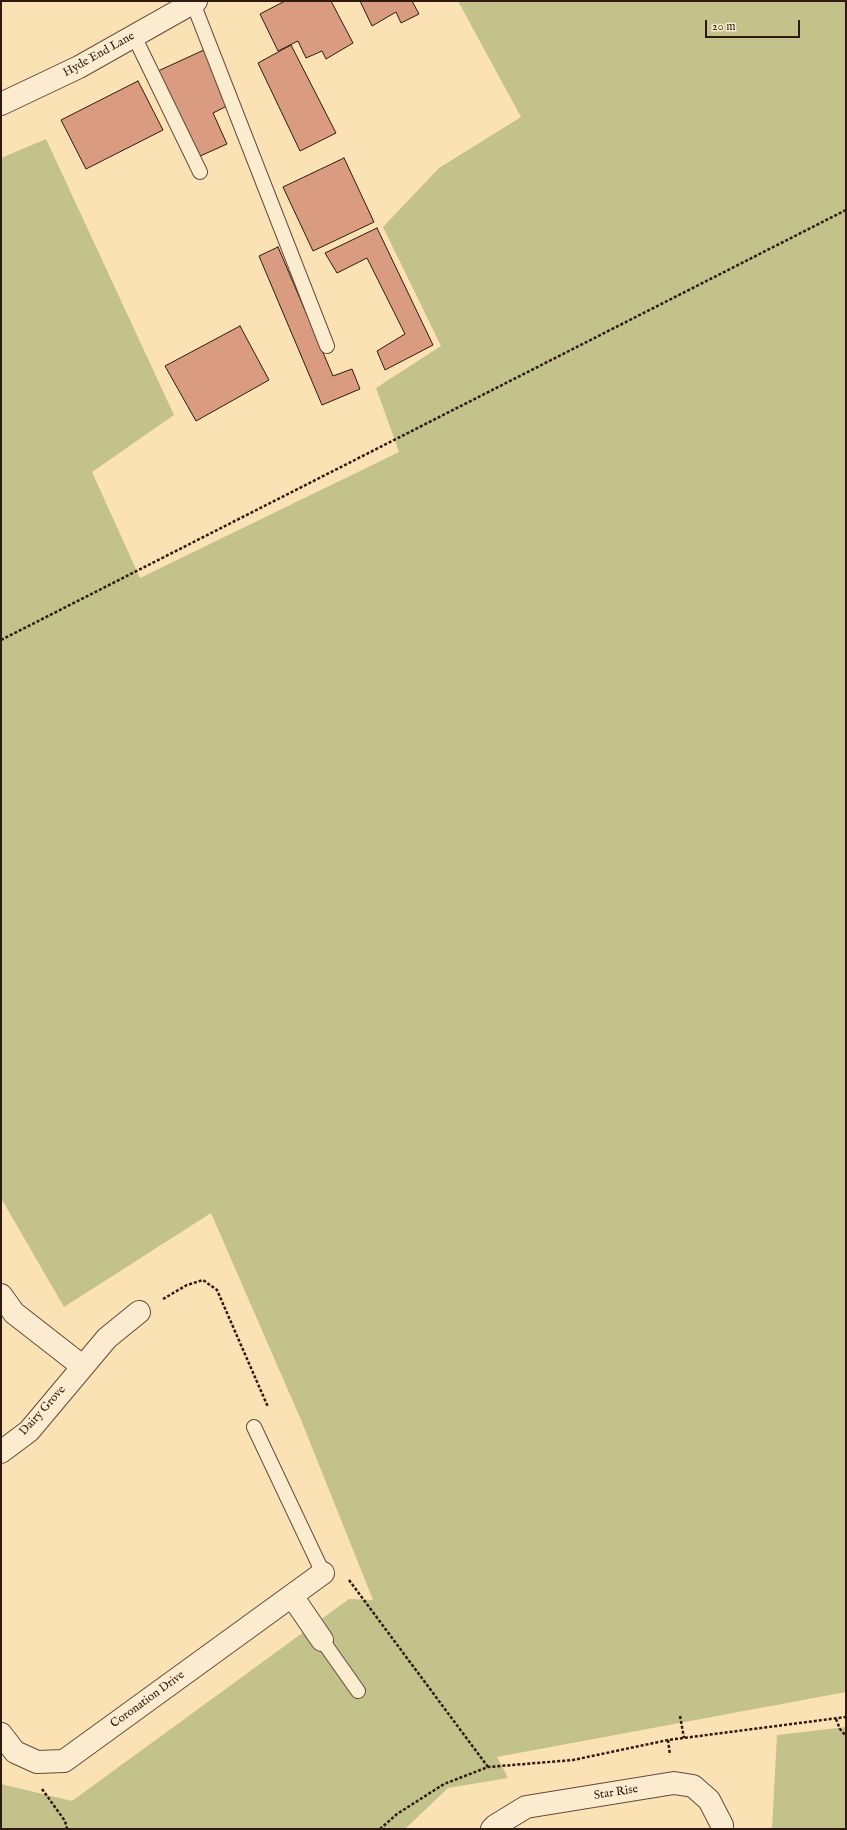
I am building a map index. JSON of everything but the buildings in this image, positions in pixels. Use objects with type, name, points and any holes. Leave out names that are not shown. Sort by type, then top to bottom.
[{"type":"street","name":"Hyde End Lane","points":[[1,104],[79,67],[194,2]]},
{"type":"street","points":[[1,1295],[14,1313],[82,1366]]},
{"type":"street","name":"Dairy Grove","points":[[1,1452],[29,1431],[107,1338],[139,1312]]},
{"type":"street","name":"Coronation Drive","points":[[1,1734],[15,1752],[37,1762],[64,1761],[323,1573]]},
{"type":"street","points":[[292,1596],[322,1640]]},
{"type":"street","name":"Star Rise","points":[[492,1829],[494,1826],[526,1807],[674,1783],[693,1786],[710,1800],[722,1829]]},
{"type":"lane","points":[[194,2],[327,346]]},
{"type":"lane","points":[[134,36],[200,172]]},
{"type":"lane","points":[[254,1427],[323,1573]]},
{"type":"lane","points":[[322,1640],[358,1691]]},
{"type":"path","points":[[1,640],[846,210]]},
{"type":"path","points":[[680,1716],[684,1738]]},
{"type":"path","points":[[380,1829],[397,1814],[444,1784],[488,1767],[573,1760],[668,1740],[846,1717]]},
{"type":"path","points":[[836,1719],[840,1729],[846,1736]]},
{"type":"path","points":[[37,1762],[34,1778],[65,1821],[67,1829]]},
{"type":"shaded area","points":[[458,1],[846,1],[846,1692],[497,1757],[508,1778],[448,1788],[405,1829],[1,1829],[1,1784],[72,1801],[349,1599],[373,1600],[301,1420],[211,1213],[64,1307],[1,1198],[1,158],[46,139],[174,415],[92,472],[140,578],[399,452],[376,388],[441,346],[383,227],[439,168],[521,117]]},
{"type":"shaded area","points":[[846,1727],[846,1829],[772,1829],[777,1735]]}]
